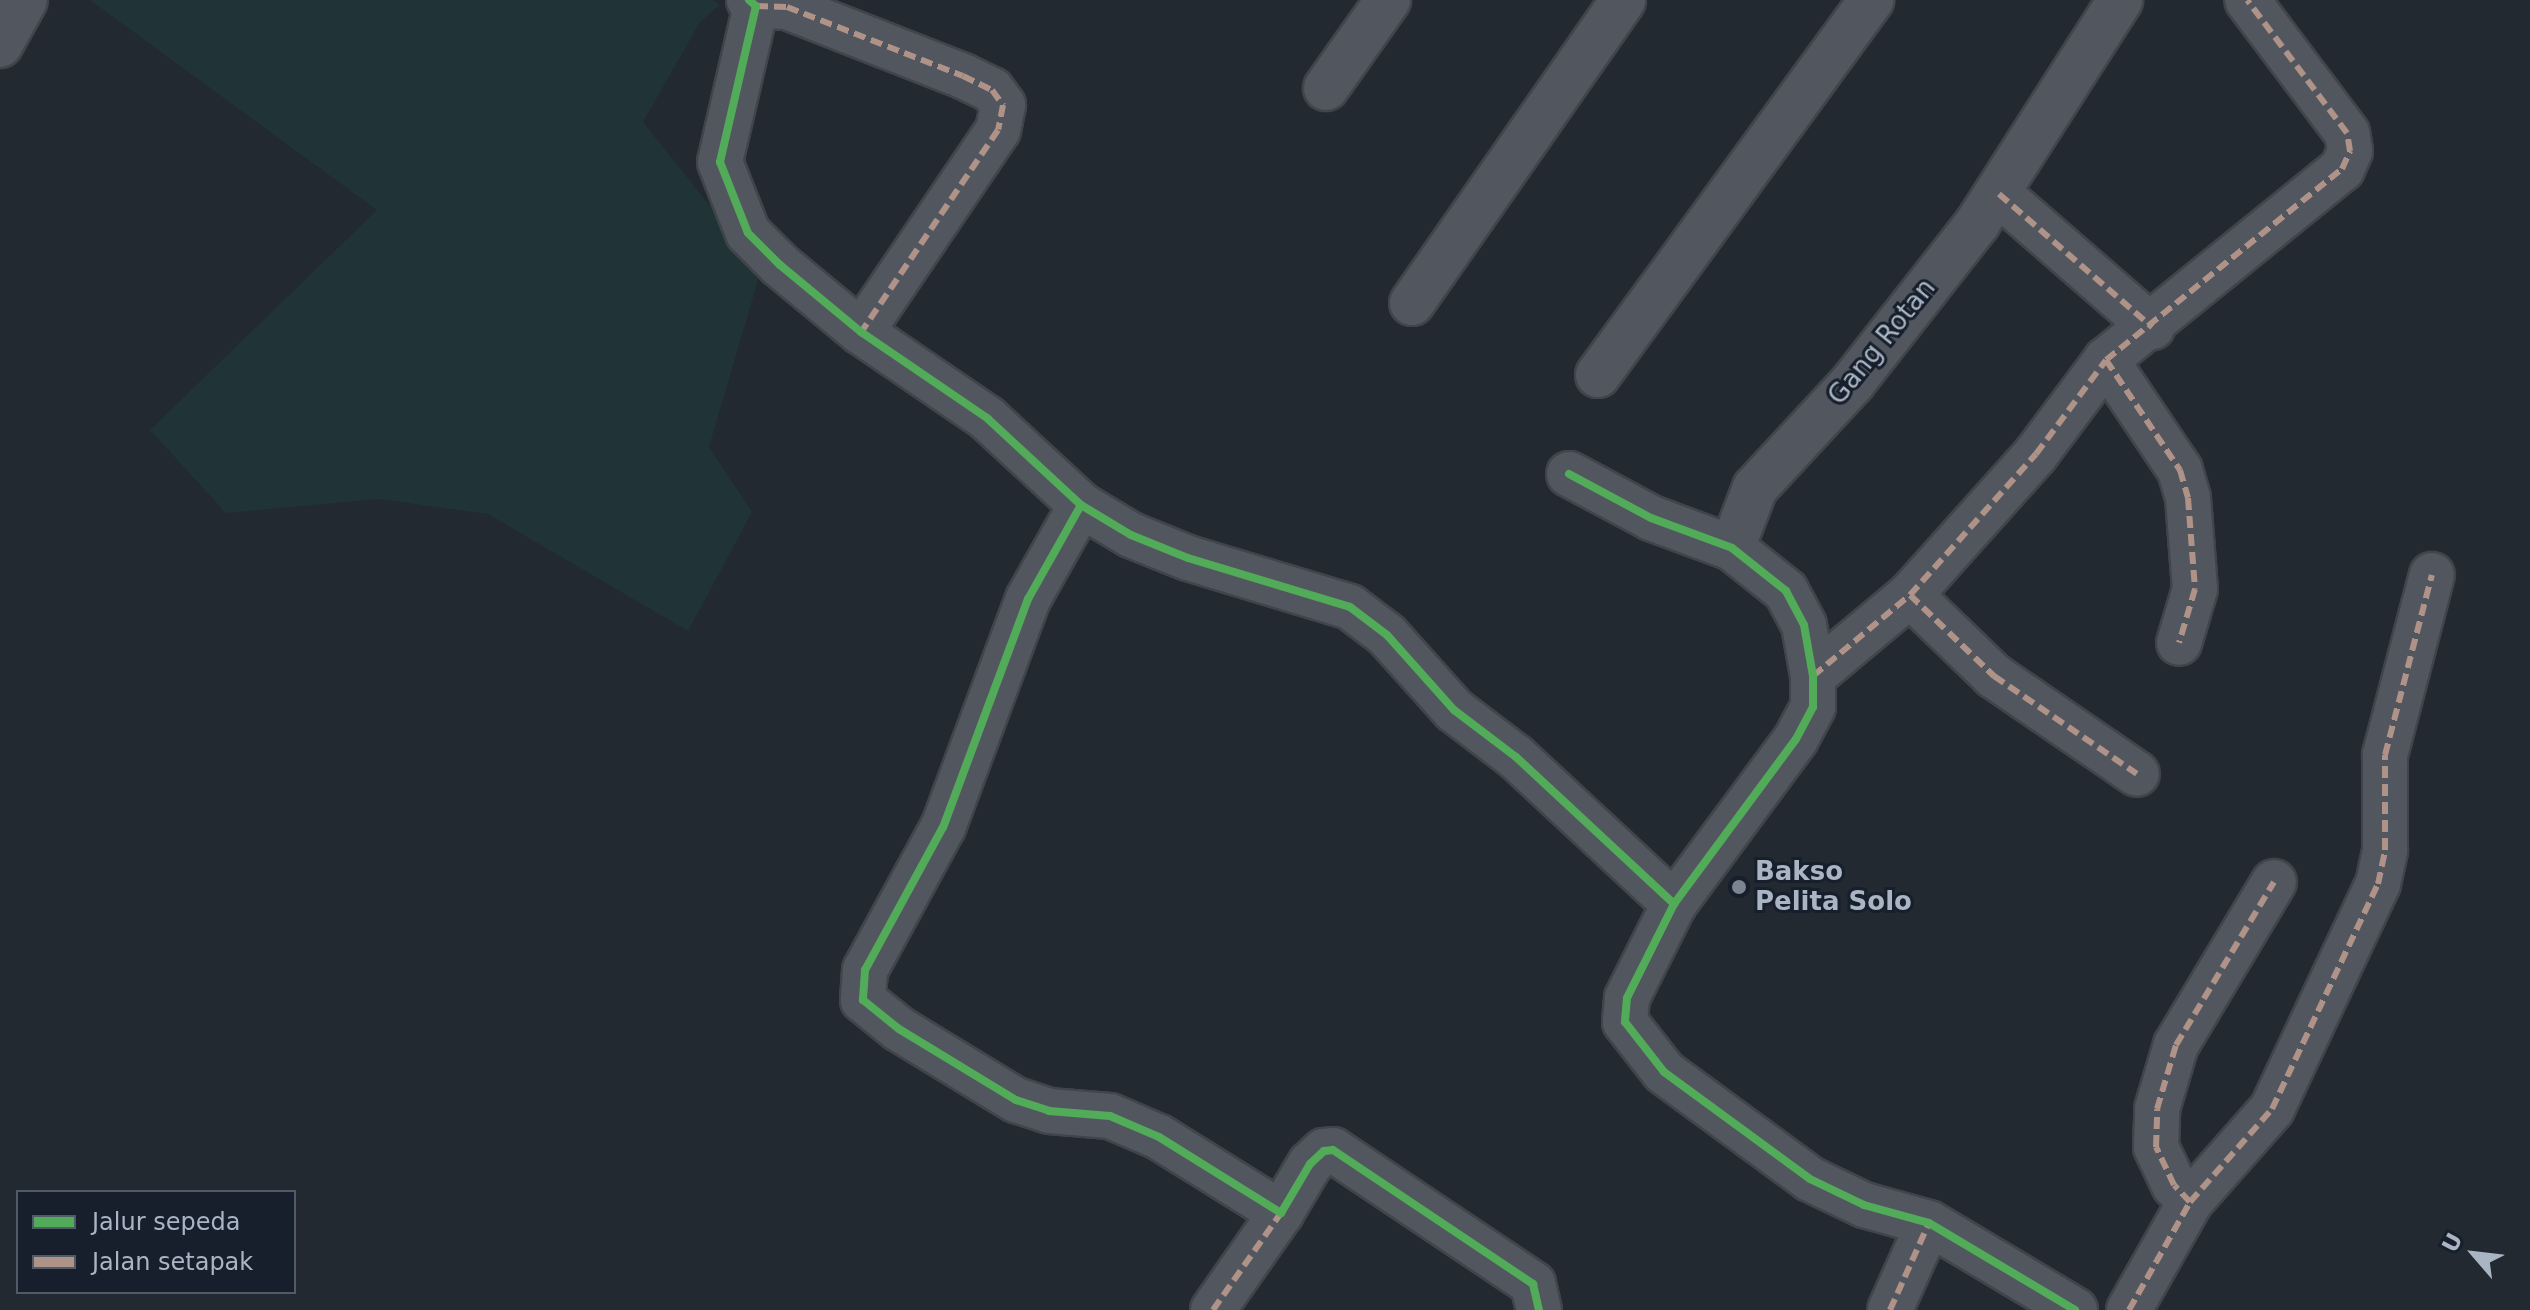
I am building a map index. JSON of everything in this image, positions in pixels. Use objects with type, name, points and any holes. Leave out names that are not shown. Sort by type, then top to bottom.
[{"type":"street","points":[[0,45],[25,0]]},
{"type":"street","points":[[1326,88],[1388,0]]},
{"type":"street","points":[[1412,303],[1623,0]]},
{"type":"street","points":[[1598,375],[1871,0]]},
{"type":"street","name":"Gang Rotan","points":[[1732,548],[1755,488],[1853,382],[1999,194],[2120,0]]},
{"type":"street","points":[[1813,676],[1910,595],[2036,454],[2106,360],[2152,327],[2342,169],[2350,151],[2347,133],[2247,0]]},
{"type":"street","points":[[861,332],[998,130],[1003,105],[992,90],[921,59],[787,7],[753,3],[720,162],[730,195],[748,233],[861,332],[987,418],[1081,505],[1131,535],[1188,558],[1350,607],[1387,635],[1454,710],[1516,757],[1674,904]]},
{"type":"street","points":[[1999,194],[2152,327]]},
{"type":"street","points":[[2106,360],[2180,470],[2188,498],[2195,589],[2179,643]]},
{"type":"street","points":[[1569,474],[1651,518],[1732,548],[1786,591],[1804,625],[1813,676],[1813,707],[1796,739],[1674,904],[1627,998],[1625,1022],[1664,1072],[1810,1179],[1864,1205],[1929,1223],[2075,1310]]},
{"type":"street","points":[[1081,505],[1028,599],[943,827],[865,970],[863,1000],[899,1029],[1016,1100],[1049,1111],[1110,1116],[1159,1137],[1281,1213]]},
{"type":"street","points":[[2129,1310],[2190,1202],[2272,1109],[2378,884],[2385,850],[2385,755],[2432,575]]},
{"type":"street","points":[[1910,595],[1994,676],[2137,774]]},
{"type":"street","points":[[2190,1202],[2174,1185],[2156,1147],[2157,1109],[2176,1045],[2274,882]]},
{"type":"street","points":[[1213,1310],[1281,1213],[1310,1164],[1324,1151],[1333,1150],[1533,1284],[1539,1310]]},
{"type":"street","points":[[1890,1310],[1929,1223]]},
{"type":"green space","points":[[90,0],[713,0],[720,5],[700,22],[643,122],[761,270],[709,447],[752,512],[688,631],[488,514],[379,499],[226,513],[150,430],[377,210]]},
{"type":"marked path","points":[[1813,676],[1910,595],[2036,454],[2106,360],[2342,169],[2350,151],[2347,133],[2247,0]]},
{"type":"marked path","points":[[756,6],[787,7],[963,76],[992,90],[1003,105],[998,130],[861,332]]},
{"type":"marked path","points":[[1999,194],[2152,327]]},
{"type":"marked path","points":[[2106,360],[2180,470],[2188,498],[2195,589],[2179,643]]},
{"type":"marked path","points":[[2190,1202],[2272,1109],[2378,884],[2385,850],[2385,755],[2432,575]]},
{"type":"marked path","points":[[1910,595],[1994,676],[2137,774]]},
{"type":"marked path","points":[[2129,1310],[2190,1202],[2174,1185],[2156,1147],[2157,1109],[2176,1045],[2274,882]]},
{"type":"marked path","points":[[1213,1310],[1281,1213]]},
{"type":"marked path","points":[[1890,1310],[1929,1223]]},
{"type":"cycle path","points":[[749,0],[756,6],[720,162],[748,233],[780,265],[861,332],[987,418],[1081,505],[1131,535],[1188,558],[1350,607],[1387,635],[1454,710],[1516,757],[1674,904]]},
{"type":"cycle path","points":[[1569,474],[1651,518],[1732,548],[1786,591],[1804,625],[1813,676],[1813,707],[1796,739],[1674,904],[1627,998],[1625,1022],[1664,1072],[1810,1179],[1864,1205],[1929,1223],[2075,1310]]},
{"type":"cycle path","points":[[1081,505],[1028,599],[943,827],[865,970],[863,1000],[899,1029],[1016,1100],[1049,1111],[1110,1116],[1159,1137],[1281,1213],[1310,1164],[1324,1151],[1333,1150],[1533,1284],[1539,1310]]},
{"type":"place","name":"Bakso Pelita Solo","points":[[1739,887]]}]
